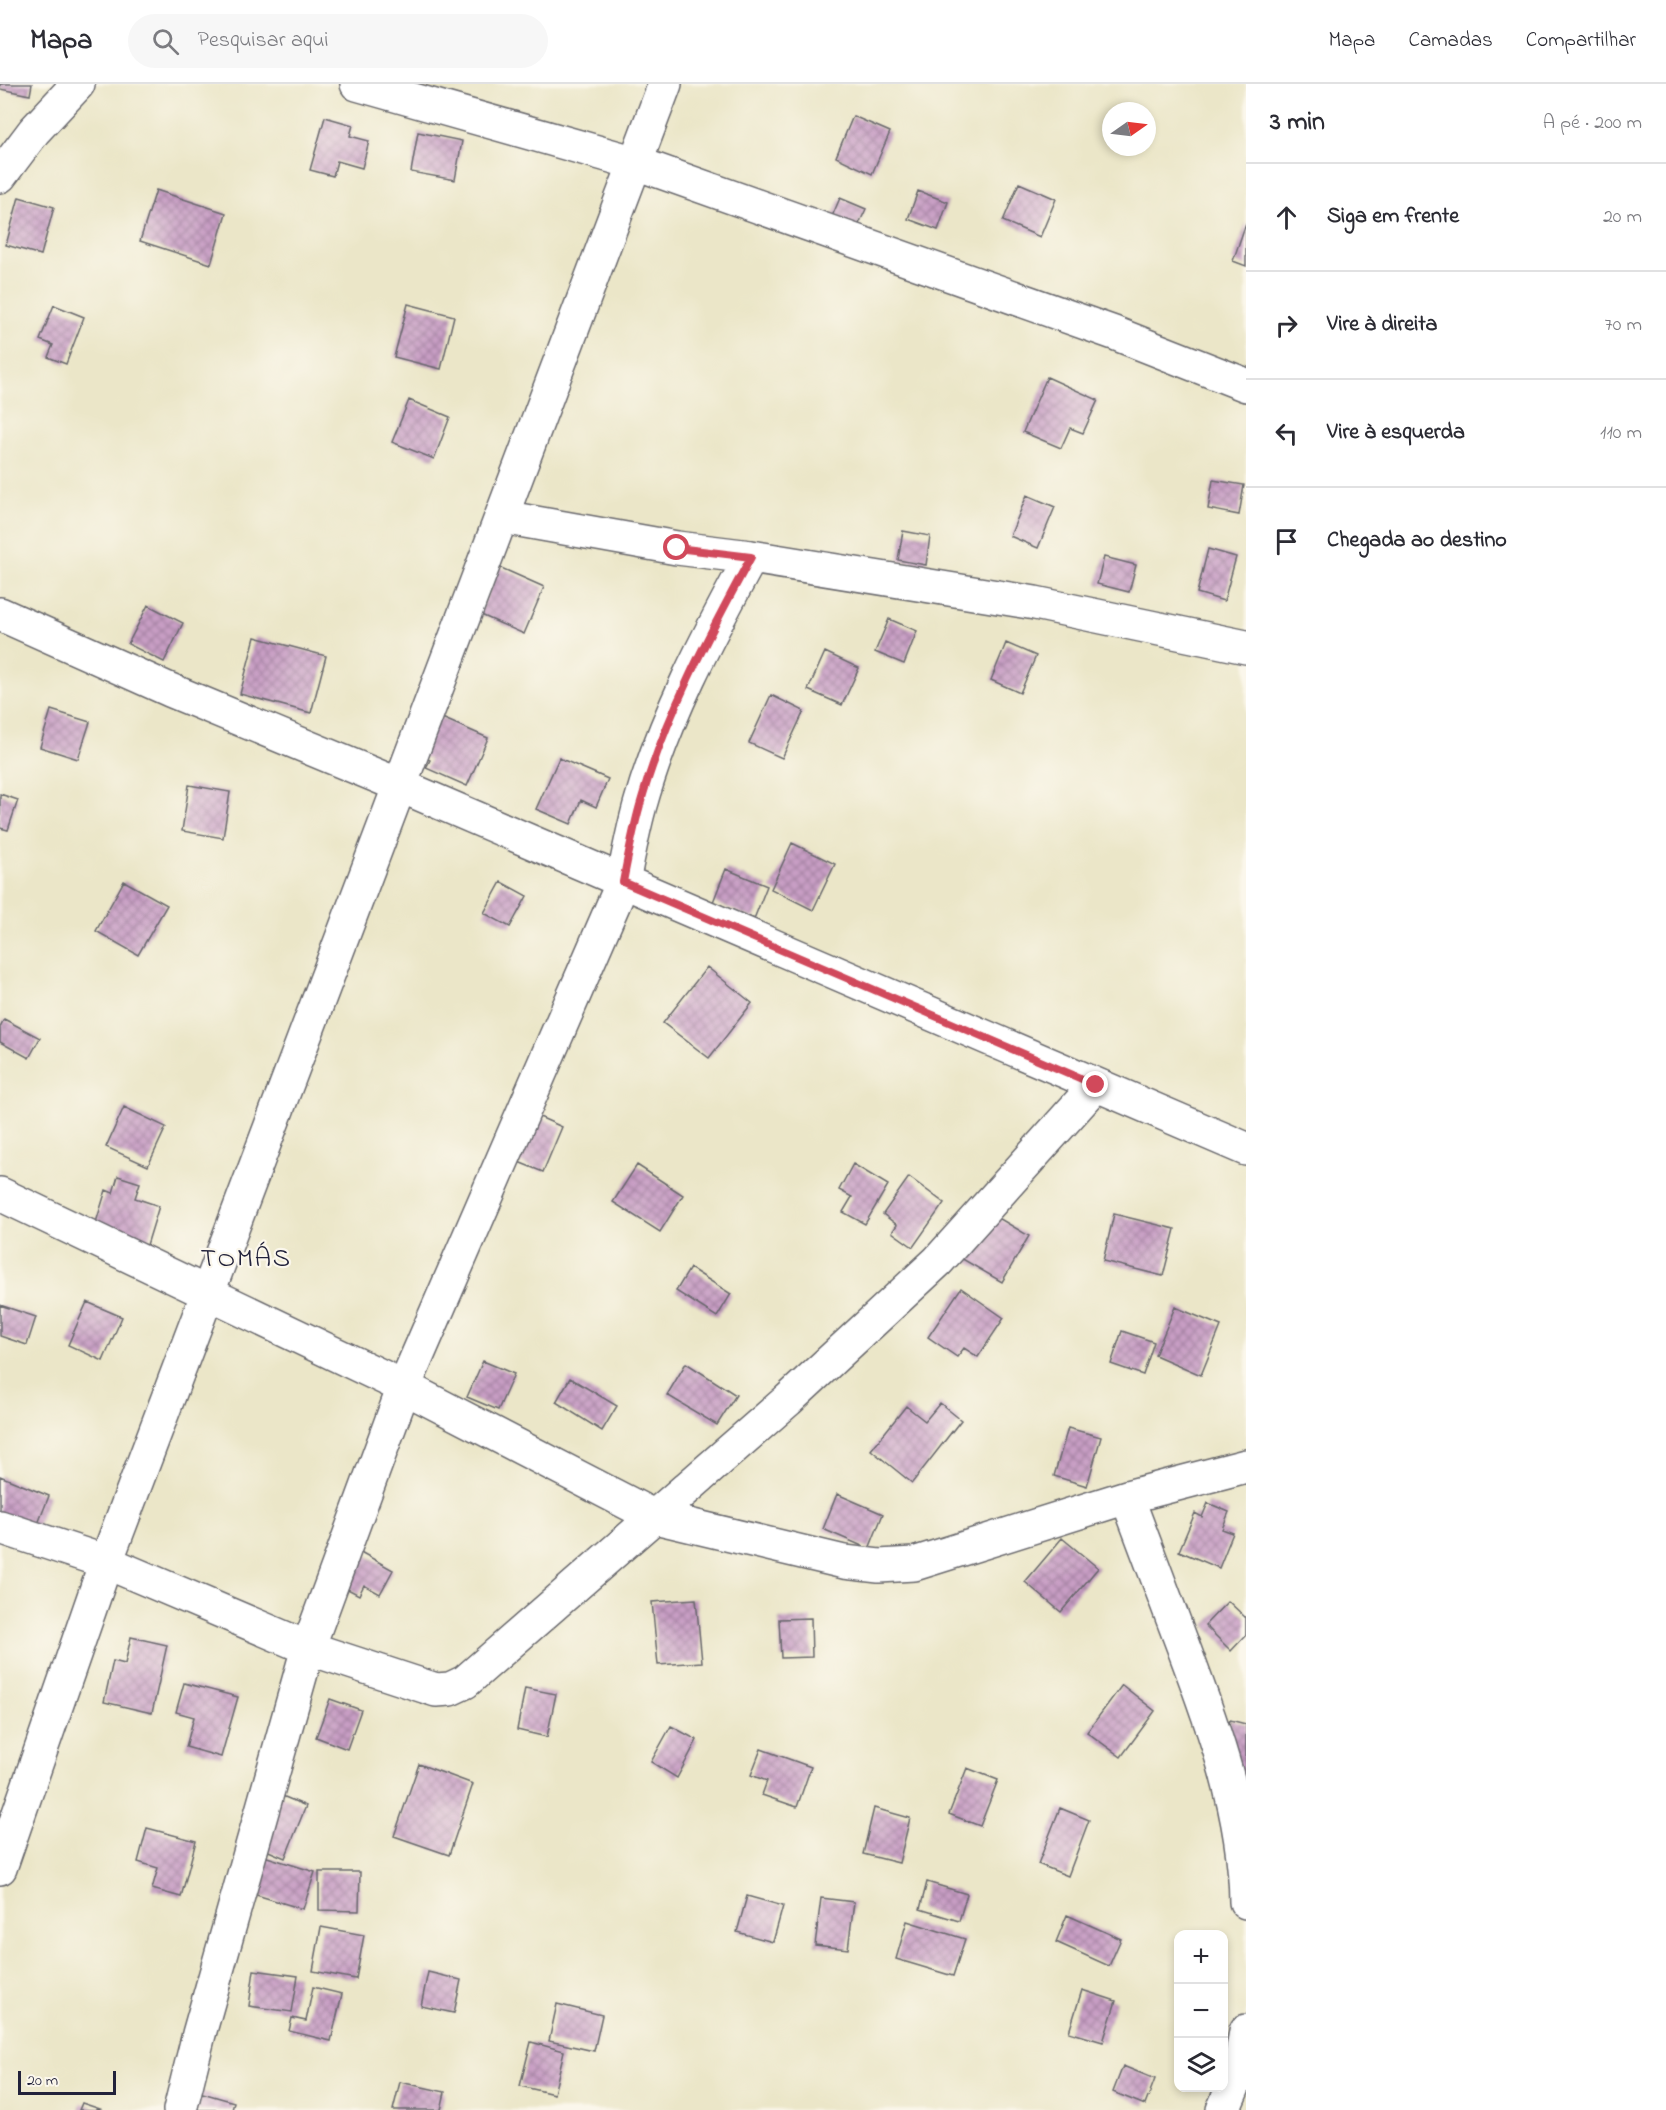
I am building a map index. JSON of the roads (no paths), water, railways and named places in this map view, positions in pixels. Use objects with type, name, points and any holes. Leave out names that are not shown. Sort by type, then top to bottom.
[{"type":"street","points":[[0,176],[34,131],[78,84]]},
{"type":"street","points":[[357,84],[636,163],[1114,333],[1246,385]]},
{"type":"street","points":[[0,1868],[106,1562],[665,84]]},
{"type":"street","points":[[502,518],[677,548],[751,557],[1035,603],[1246,647]]},
{"type":"street","points":[[180,2110],[199,2034],[308,1648],[404,1387],[623,882],[640,805],[657,756],[689,679],[751,557]]},
{"type":"street","points":[[0,614],[170,690],[399,785],[1246,1149]]},
{"type":"street","points":[[0,1527],[106,1562],[308,1648],[436,1690],[450,1689],[465,1682],[655,1517],[788,1400],[938,1261],[1096,1085]]},
{"type":"street","points":[[0,1194],[404,1387],[655,1517],[844,1562],[879,1566],[914,1564],[1127,1497],[1246,1466]]},
{"type":"street","points":[[1127,1497],[1199,1688],[1229,1779],[1246,1871],[1246,1902]]},
{"type":"street","points":[[1223,2110],[1239,2073],[1246,2031]]},
{"type":"district","name":"TOMÁS","points":[[246,1257]]}]
